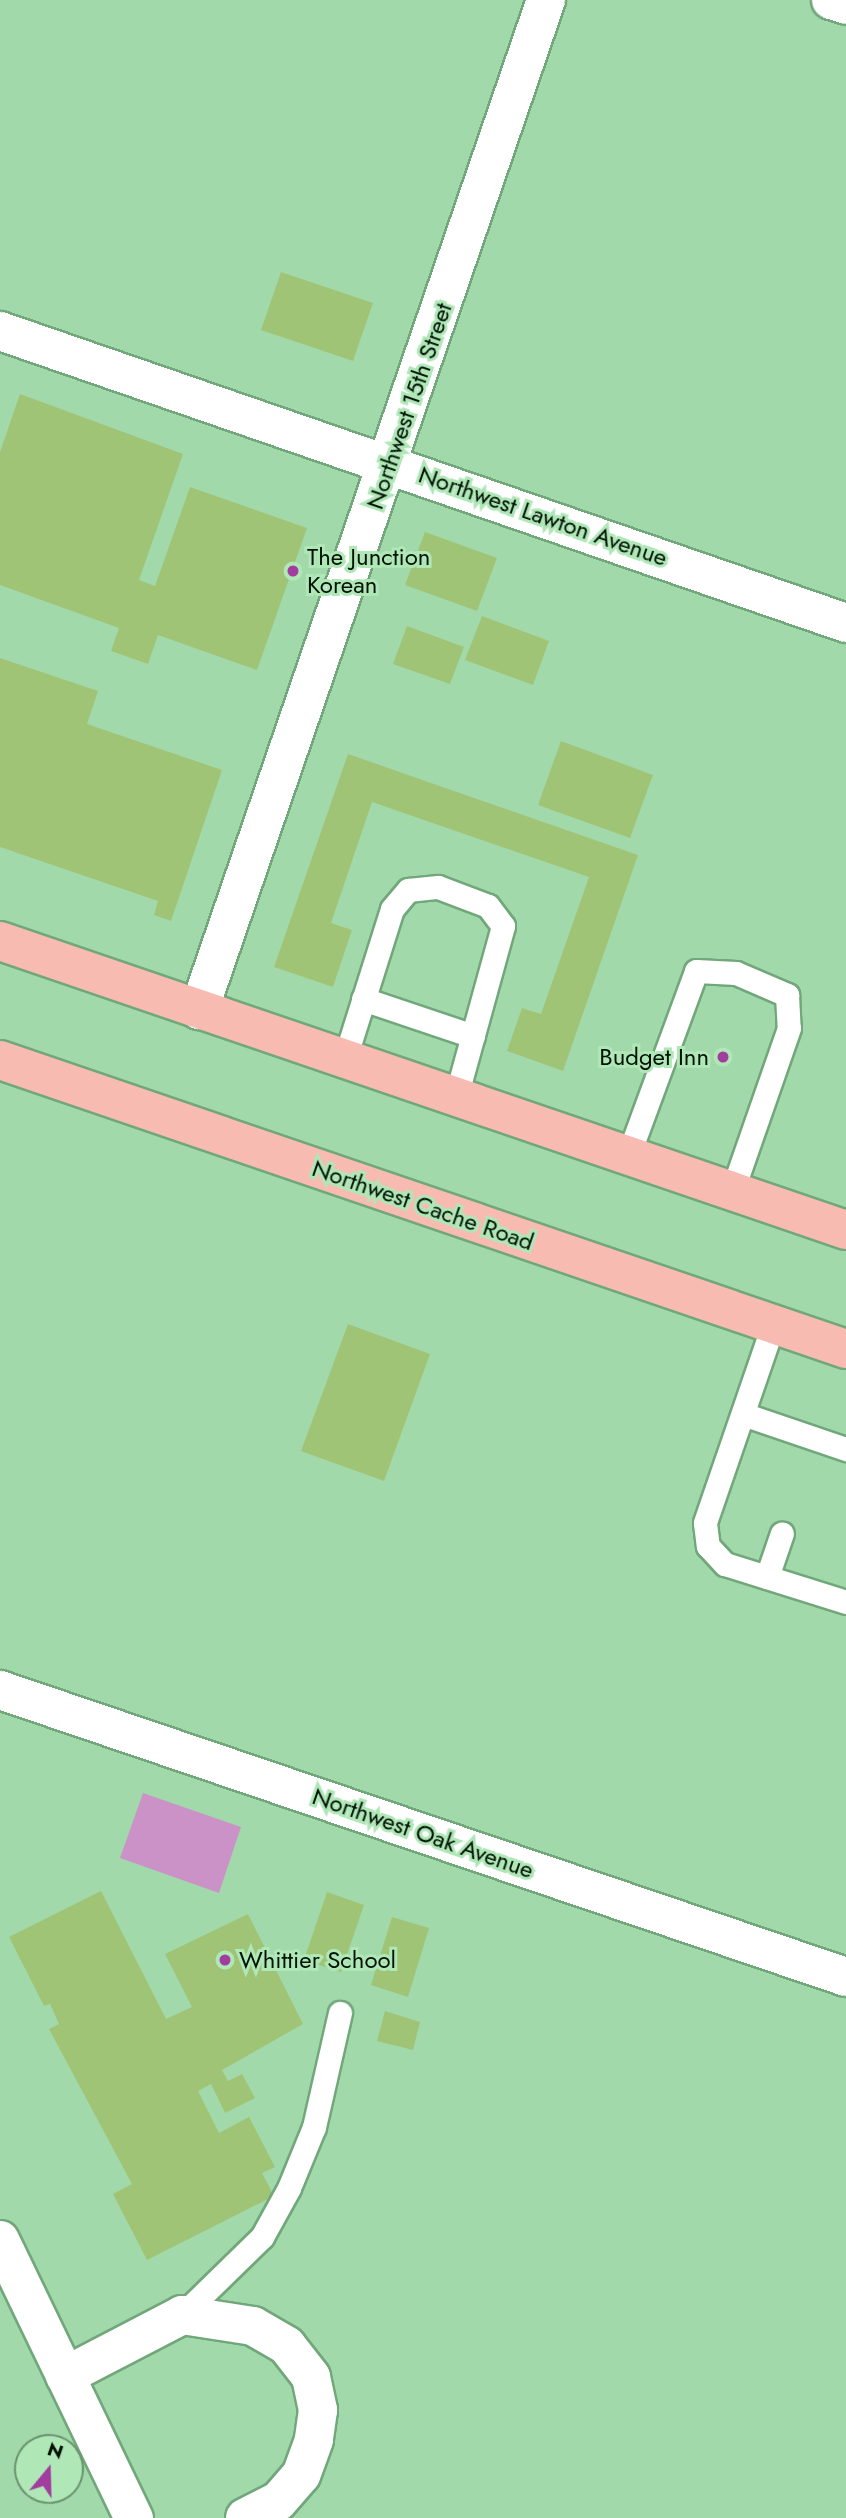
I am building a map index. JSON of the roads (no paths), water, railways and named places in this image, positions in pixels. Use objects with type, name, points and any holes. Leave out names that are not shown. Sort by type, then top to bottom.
[{"type":"main road","points":[[0,941],[846,1230]]},
{"type":"main road","name":"Northwest Cache Road","points":[[0,1060],[846,1349]]},
{"type":"street","name":"Northwest 15th Street","points":[[199,1010],[391,463],[545,0]]},
{"type":"street","points":[[831,0],[846,5]]},
{"type":"street","name":"Northwest Lawton Avenue","points":[[0,331],[391,463],[846,623]]},
{"type":"street","name":"Northwest Oak Avenue","points":[[0,1690],[846,1976]]},
{"type":"street","points":[[0,2240],[134,2518]]},
{"type":"street","points":[[65,2376],[183,2315],[253,2326],[286,2346],[311,2377],[318,2410],[301,2475],[278,2501],[245,2518]]},
{"type":"lane","points":[[345,1058],[392,909],[408,890],[438,887],[488,906],[503,926],[456,1097]]},
{"type":"lane","points":[[628,1156],[696,971],[736,973],[787,995],[789,1028],[732,1192]]},
{"type":"lane","points":[[363,999],[473,1036]]},
{"type":"lane","points":[[774,1325],[705,1523],[708,1546],[725,1564],[846,1602]]},
{"type":"lane","points":[[743,1414],[811,1444],[846,1450]]},
{"type":"lane","points":[[767,1577],[782,1533]]},
{"type":"lane","points":[[183,2315],[262,2237],[289,2188],[314,2127],[340,2013]]},
{"type":"place","name":"The Junction Korean","points":[[293,571]]},
{"type":"place","name":"Budget Inn","points":[[723,1057]]},
{"type":"place","name":"Whittier School","points":[[225,1960]]}]
